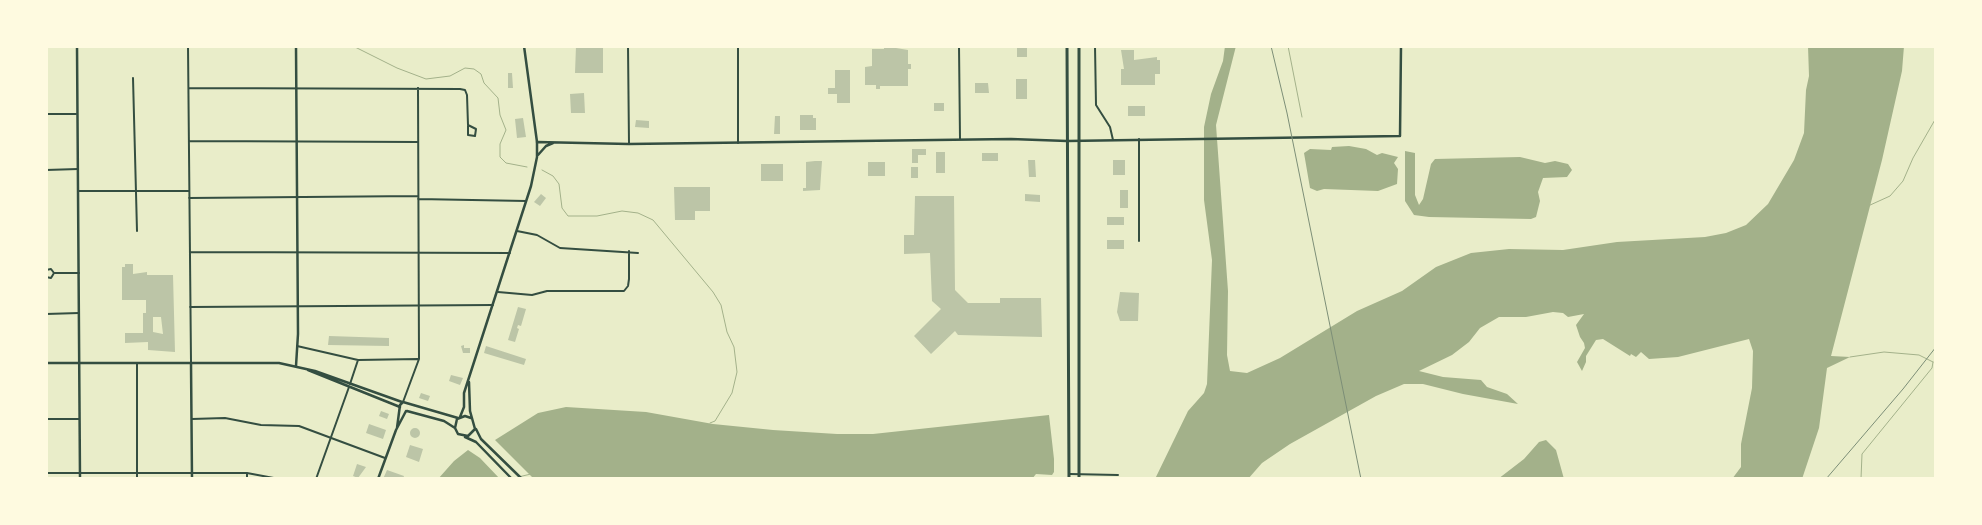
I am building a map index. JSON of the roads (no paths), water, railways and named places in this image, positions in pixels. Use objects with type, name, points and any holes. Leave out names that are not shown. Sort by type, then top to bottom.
[{"type":"main road","points":[[77,46],[80,479]]},
{"type":"main road","points":[[296,46],[298,307],[296,366]]},
{"type":"main road","points":[[454,428],[459,418],[469,378],[517,231],[537,157],[537,142],[524,46]]},
{"type":"main road","points":[[1067,46],[1069,479]]},
{"type":"main road","points":[[1079,46],[1080,479]]},
{"type":"main road","points":[[537,142],[629,144],[1400,136],[1401,46]]},
{"type":"main road","points":[[537,157],[546,146],[554,142]]},
{"type":"main road","points":[[191,362],[192,479]]},
{"type":"main road","points":[[46,363],[270,362],[304,368],[402,402],[459,418],[464,416],[471,418]]},
{"type":"main road","points":[[469,378],[471,418],[481,439],[522,479]]},
{"type":"main road","points":[[350,385],[407,411],[444,421],[454,428],[458,434],[476,442],[512,479]]},
{"type":"main road","points":[[378,479],[396,428],[402,402]]},
{"type":"main road","points":[[396,428],[407,411],[408,403]]},
{"type":"main road","points":[[464,437],[471,434],[475,427]]},
{"type":"street","points":[[188,46],[191,362]]},
{"type":"street","points":[[628,46],[629,144]]},
{"type":"street","points":[[738,46],[738,143]]},
{"type":"street","points":[[959,46],[960,140]]},
{"type":"street","points":[[1095,46],[1096,105],[1110,127],[1113,140]]},
{"type":"street","points":[[133,78],[133,141],[137,231]]},
{"type":"street","points":[[189,88],[418,88],[465,90],[468,100],[468,125],[468,135],[475,136],[476,129],[468,125]]},
{"type":"street","points":[[402,402],[408,392],[419,359],[418,88]]},
{"type":"street","points":[[46,114],[78,114]]},
{"type":"street","points":[[1139,139],[1139,241]]},
{"type":"street","points":[[189,141],[418,142]]},
{"type":"street","points":[[46,170],[78,169]]},
{"type":"street","points":[[78,192],[189,191]]},
{"type":"street","points":[[189,198],[297,196],[418,197],[526,201]]},
{"type":"street","points":[[517,231],[537,235],[562,248],[638,253]]},
{"type":"street","points":[[498,292],[532,295],[547,291],[624,291],[629,279],[629,251]]},
{"type":"street","points":[[190,252],[510,253]]},
{"type":"street","points":[[46,270],[51,269],[54,273],[79,273]]},
{"type":"street","points":[[46,277],[52,277],[54,273]]},
{"type":"street","points":[[190,307],[493,305]]},
{"type":"street","points":[[46,314],[79,313]]},
{"type":"street","points":[[298,346],[358,360],[419,359]]},
{"type":"street","points":[[316,479],[358,360]]},
{"type":"street","points":[[137,362],[137,479]]},
{"type":"street","points":[[408,392],[408,403]]},
{"type":"street","points":[[192,419],[225,418],[261,425],[294,425],[385,458]]},
{"type":"street","points":[[46,419],[79,419]]},
{"type":"street","points":[[46,473],[247,473],[279,479]]},
{"type":"street","points":[[247,473],[247,479]]},
{"type":"street","points":[[1069,474],[1118,475]]},
{"type":"waterway","points":[[353,46],[397,68],[426,79],[450,76],[465,68],[474,69],[481,74],[484,83],[498,98],[500,115],[506,130],[500,144],[500,157],[506,163],[527,167]]},
{"type":"waterway","points":[[1288,46],[1302,117]]},
{"type":"waterway","points":[[1868,206],[1890,196],[1903,181],[1913,158],[1936,118]]},
{"type":"waterway","points":[[542,170],[553,176],[559,184],[562,208],[568,216],[597,216],[622,211],[638,213],[653,220],[713,292],[721,305],[727,332],[734,347],[737,372],[732,393],[715,421],[710,423]]},
{"type":"waterway","points":[[1850,357],[1884,352],[1919,355],[1933,362]]},
{"type":"waterway","points":[[1861,479],[1862,454],[1932,368],[1933,362]]},
{"type":"waterway","points":[[510,479],[531,474]]},
{"type":"railway","points":[[1271,46],[1287,113],[1361,479]]},
{"type":"railway","points":[[1826,479],[1903,389],[1936,347]]}]
